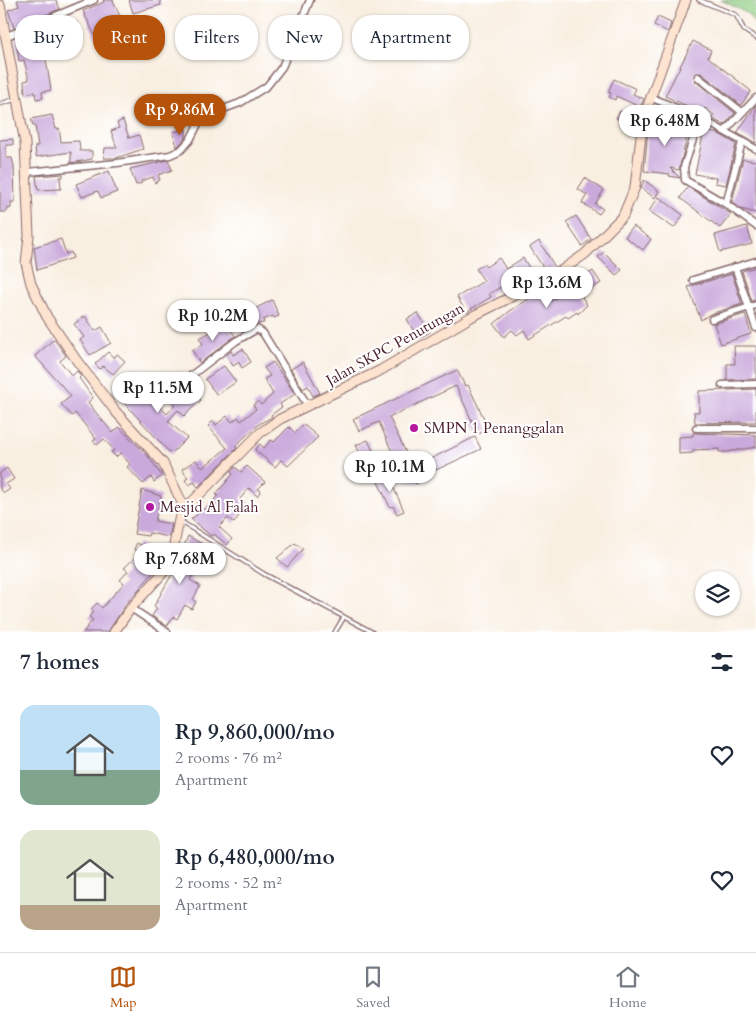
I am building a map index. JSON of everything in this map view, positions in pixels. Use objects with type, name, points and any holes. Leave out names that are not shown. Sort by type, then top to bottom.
[{"type":"street","points":[[7,36],[94,0]]},
{"type":"street","points":[[28,172],[117,163],[170,154],[181,150],[190,140],[200,120],[207,115],[240,102],[267,86],[282,67],[310,0]]},
{"type":"street","name":"Jalan SKPC Penutungan","points":[[114,632],[131,608],[170,565],[179,520],[185,509],[260,434],[280,419],[381,370],[471,317],[555,275],[585,254],[623,216],[635,187],[643,119],[686,0]]},
{"type":"street","points":[[0,6],[19,98],[28,172],[29,236],[26,263],[31,284],[47,317],[116,412],[163,463],[185,509]]},
{"type":"street","points":[[698,77],[742,112]]},
{"type":"street","points":[[650,97],[700,118],[756,149]]},
{"type":"street","points":[[725,131],[756,98]]},
{"type":"street","points":[[700,118],[684,166],[685,180],[726,204],[756,226]]},
{"type":"street","points":[[726,204],[742,142]]},
{"type":"street","points":[[694,280],[756,261]]},
{"type":"street","points":[[735,267],[756,328]]},
{"type":"street","points":[[712,319],[756,305]]},
{"type":"street","points":[[167,394],[236,340],[256,329],[263,333],[308,406]]},
{"type":"street","points":[[722,385],[756,384]]},
{"type":"street","points":[[696,428],[756,428]]},
{"type":"street","points":[[131,608],[167,632]]},
{"type":"lane","points":[[700,0],[736,15],[744,30],[756,38]]},
{"type":"lane","points":[[0,104],[19,98]]},
{"type":"lane","points":[[179,520],[272,578],[372,632]]},
{"type":"lane","points":[[335,632],[344,617]]},
{"type":"green space","points":[[721,0],[756,0],[756,26],[748,14]]},
{"type":"building","points":[[17,0],[56,0],[60,9],[45,15],[15,15],[14,28],[8,10],[19,6]]},
{"type":"building","points":[[103,0],[113,0],[119,15],[93,15],[93,32],[83,11],[104,2]]},
{"type":"building","points":[[129,0],[160,0],[161,5],[133,13]]},
{"type":"building","points":[[658,17],[671,23],[668,32],[654,25]]},
{"type":"building","points":[[693,41],[711,50],[708,57],[751,91],[741,105],[701,73],[694,74],[695,81],[735,113],[724,125],[712,118],[714,115],[705,108],[702,113],[665,96]]},
{"type":"building","points":[[24,60],[46,60],[51,90],[42,92],[43,98],[36,99],[35,92],[25,94],[24,81],[29,80]]},
{"type":"building","points":[[614,79],[636,89],[633,94],[644,99],[640,107],[616,96],[615,100],[609,97],[611,93],[608,92]]},
{"type":"building","points":[[756,105],[756,143],[737,133]]},
{"type":"building","points":[[620,111],[636,119],[633,126],[616,118]]},
{"type":"building","points":[[52,115],[56,129],[59,128],[61,142],[79,141],[80,151],[92,151],[92,159],[71,163],[71,152],[36,157],[35,146],[38,146],[35,125],[33,125],[31,119]]},
{"type":"building","points":[[123,120],[129,138],[139,135],[143,149],[116,158],[104,158],[105,148],[117,148],[111,131],[119,128],[117,123]]},
{"type":"building","points":[[649,120],[690,124],[679,170],[670,168],[680,178],[669,176],[670,174],[644,171]]},
{"type":"building","points":[[186,129],[186,137],[177,147],[173,132]]},
{"type":"building","points":[[704,131],[719,134],[736,144],[726,185],[715,183],[716,178],[695,174]]},
{"type":"building","points":[[13,139],[13,145],[6,145],[6,158],[12,158],[14,166],[15,202],[11,202],[11,208],[7,209],[7,212],[0,212],[0,140]]},
{"type":"building","points":[[743,159],[756,161],[756,213],[741,209],[732,202]]},
{"type":"building","points":[[168,160],[172,170],[158,175],[160,180],[155,183],[153,177],[136,185],[130,169]]},
{"type":"building","points":[[109,171],[117,192],[101,198],[98,191],[82,197],[76,184]]},
{"type":"building","points":[[63,174],[63,177],[60,177],[61,189],[38,190],[36,176]]},
{"type":"building","points":[[585,178],[604,190],[595,204],[603,209],[599,214],[582,203],[587,195],[578,189]]},
{"type":"building","points":[[644,180],[659,191],[655,198],[641,188]]},
{"type":"building","points":[[688,187],[731,214],[720,228],[680,198]]},
{"type":"building","points":[[659,197],[683,215],[674,228],[649,211]]},
{"type":"building","points":[[576,216],[591,239],[582,246],[566,222]]},
{"type":"building","points":[[633,226],[651,239],[643,250],[625,237]]},
{"type":"building","points":[[747,226],[752,244],[720,252],[715,235]]},
{"type":"building","points":[[61,239],[66,254],[71,252],[73,258],[37,270],[34,247]]},
{"type":"building","points":[[539,241],[555,267],[546,272],[530,247]]},
{"type":"building","points":[[604,252],[622,270],[616,275],[598,257]]},
{"type":"building","points":[[499,258],[506,269],[523,258],[532,272],[523,278],[521,275],[489,294],[491,297],[466,312],[457,297],[484,281],[476,269],[484,264],[486,267]]},
{"type":"building","points":[[756,267],[756,300],[752,301],[742,271]]},
{"type":"building","points":[[593,271],[601,283],[581,295],[587,305],[578,314],[577,312],[568,318],[566,316],[529,339],[524,330],[517,335],[512,330],[504,337],[494,324],[510,311],[543,290],[551,301],[564,293],[562,290]]},
{"type":"building","points":[[732,274],[742,304],[710,314],[701,320],[688,287]]},
{"type":"building","points":[[272,300],[279,316],[263,320],[264,323],[255,324],[243,331],[237,318]]},
{"type":"building","points":[[418,313],[430,332],[418,339],[407,319]]},
{"type":"building","points":[[745,314],[751,334],[721,344],[714,324]]},
{"type":"building","points":[[85,316],[95,331],[102,327],[111,343],[90,355],[80,340],[84,337],[74,324]]},
{"type":"building","points":[[227,324],[235,336],[200,363],[192,350],[203,344],[199,338]]},
{"type":"building","points":[[54,339],[66,356],[60,361],[72,376],[77,371],[81,376],[79,378],[93,398],[88,402],[97,414],[113,433],[119,427],[148,456],[162,476],[154,482],[151,477],[143,484],[127,467],[130,464],[120,453],[116,457],[111,452],[114,450],[104,439],[97,445],[93,441],[96,439],[75,413],[72,416],[61,404],[71,396],[35,356]]},
{"type":"building","points":[[734,346],[756,346],[756,379],[727,380],[727,364],[735,364]]},
{"type":"building","points":[[243,349],[251,362],[242,368],[238,361],[233,366],[227,355],[231,351],[233,355]]},
{"type":"building","points":[[108,352],[114,358],[117,354],[125,361],[113,374],[103,366],[100,369],[95,364]]},
{"type":"building","points":[[273,362],[295,394],[280,404],[282,407],[271,415],[272,417],[259,424],[235,446],[237,448],[198,487],[194,482],[189,485],[185,480],[188,478],[182,469],[196,460],[202,468],[227,448],[208,426],[213,421],[216,425],[227,416],[232,422],[238,417],[241,421],[256,409],[253,405],[258,401],[261,405],[273,394],[264,379],[270,376],[264,368]]},
{"type":"building","points":[[303,362],[320,393],[313,396],[308,386],[303,389],[291,369]]},
{"type":"building","points":[[224,366],[236,382],[217,395],[205,379]]},
{"type":"building","points":[[457,370],[465,386],[468,385],[489,429],[478,434],[456,386],[389,417],[410,461],[398,466],[379,422],[359,431],[353,419]]},
{"type":"building","points":[[136,380],[167,414],[175,405],[169,399],[175,394],[181,401],[192,391],[201,400],[184,416],[178,410],[168,421],[187,438],[171,454],[118,396]]},
{"type":"building","points":[[756,389],[756,422],[695,423],[694,412],[699,412],[699,391]]},
{"type":"building","points":[[303,424],[318,437],[288,466],[281,460],[275,467],[255,450],[260,444],[264,448],[271,440],[274,442],[289,427],[295,433]]},
{"type":"building","points":[[693,433],[756,435],[756,447],[727,452],[719,452],[719,449],[693,450],[693,453],[679,454],[679,437],[693,436]]},
{"type":"building","points":[[475,437],[481,449],[436,470],[430,459]]},
{"type":"building","points":[[368,440],[375,455],[363,460],[356,445]]},
{"type":"building","points":[[247,466],[265,482],[258,489],[261,491],[257,496],[249,488],[240,499],[246,505],[234,523],[228,518],[219,527],[232,539],[227,545],[214,534],[211,536],[191,519],[211,504],[218,495],[216,494],[233,474],[231,472],[235,467],[241,472]]},
{"type":"building","points":[[407,466],[422,472],[417,484],[403,478]]},
{"type":"building","points":[[7,468],[14,479],[6,484],[10,489],[4,493],[0,489],[0,473]]},
{"type":"building","points":[[387,473],[404,511],[397,514],[393,506],[390,507],[376,478]]},
{"type":"building","points":[[142,490],[161,496],[155,521],[172,524],[169,537],[149,533],[148,536],[134,534]]},
{"type":"building","points":[[188,536],[204,545],[198,555],[202,557],[190,580],[200,586],[193,600],[196,602],[192,609],[185,605],[177,619],[173,617],[167,626],[152,616],[157,608],[154,606],[176,567]]},
{"type":"building","points":[[137,543],[156,554],[150,563],[157,568],[126,604],[108,632],[83,632],[93,620],[89,617],[94,611],[91,609],[97,603],[102,608],[124,583],[120,580],[128,571],[124,568],[140,553],[134,549]]},
{"type":"building","points":[[295,543],[303,549],[287,567],[277,558]]},
{"type":"place","name":"SMPN 1 Penanggalan","points":[[414,428]]},
{"type":"place","name":"Mesjid Al Falah","points":[[150,507]]}]
